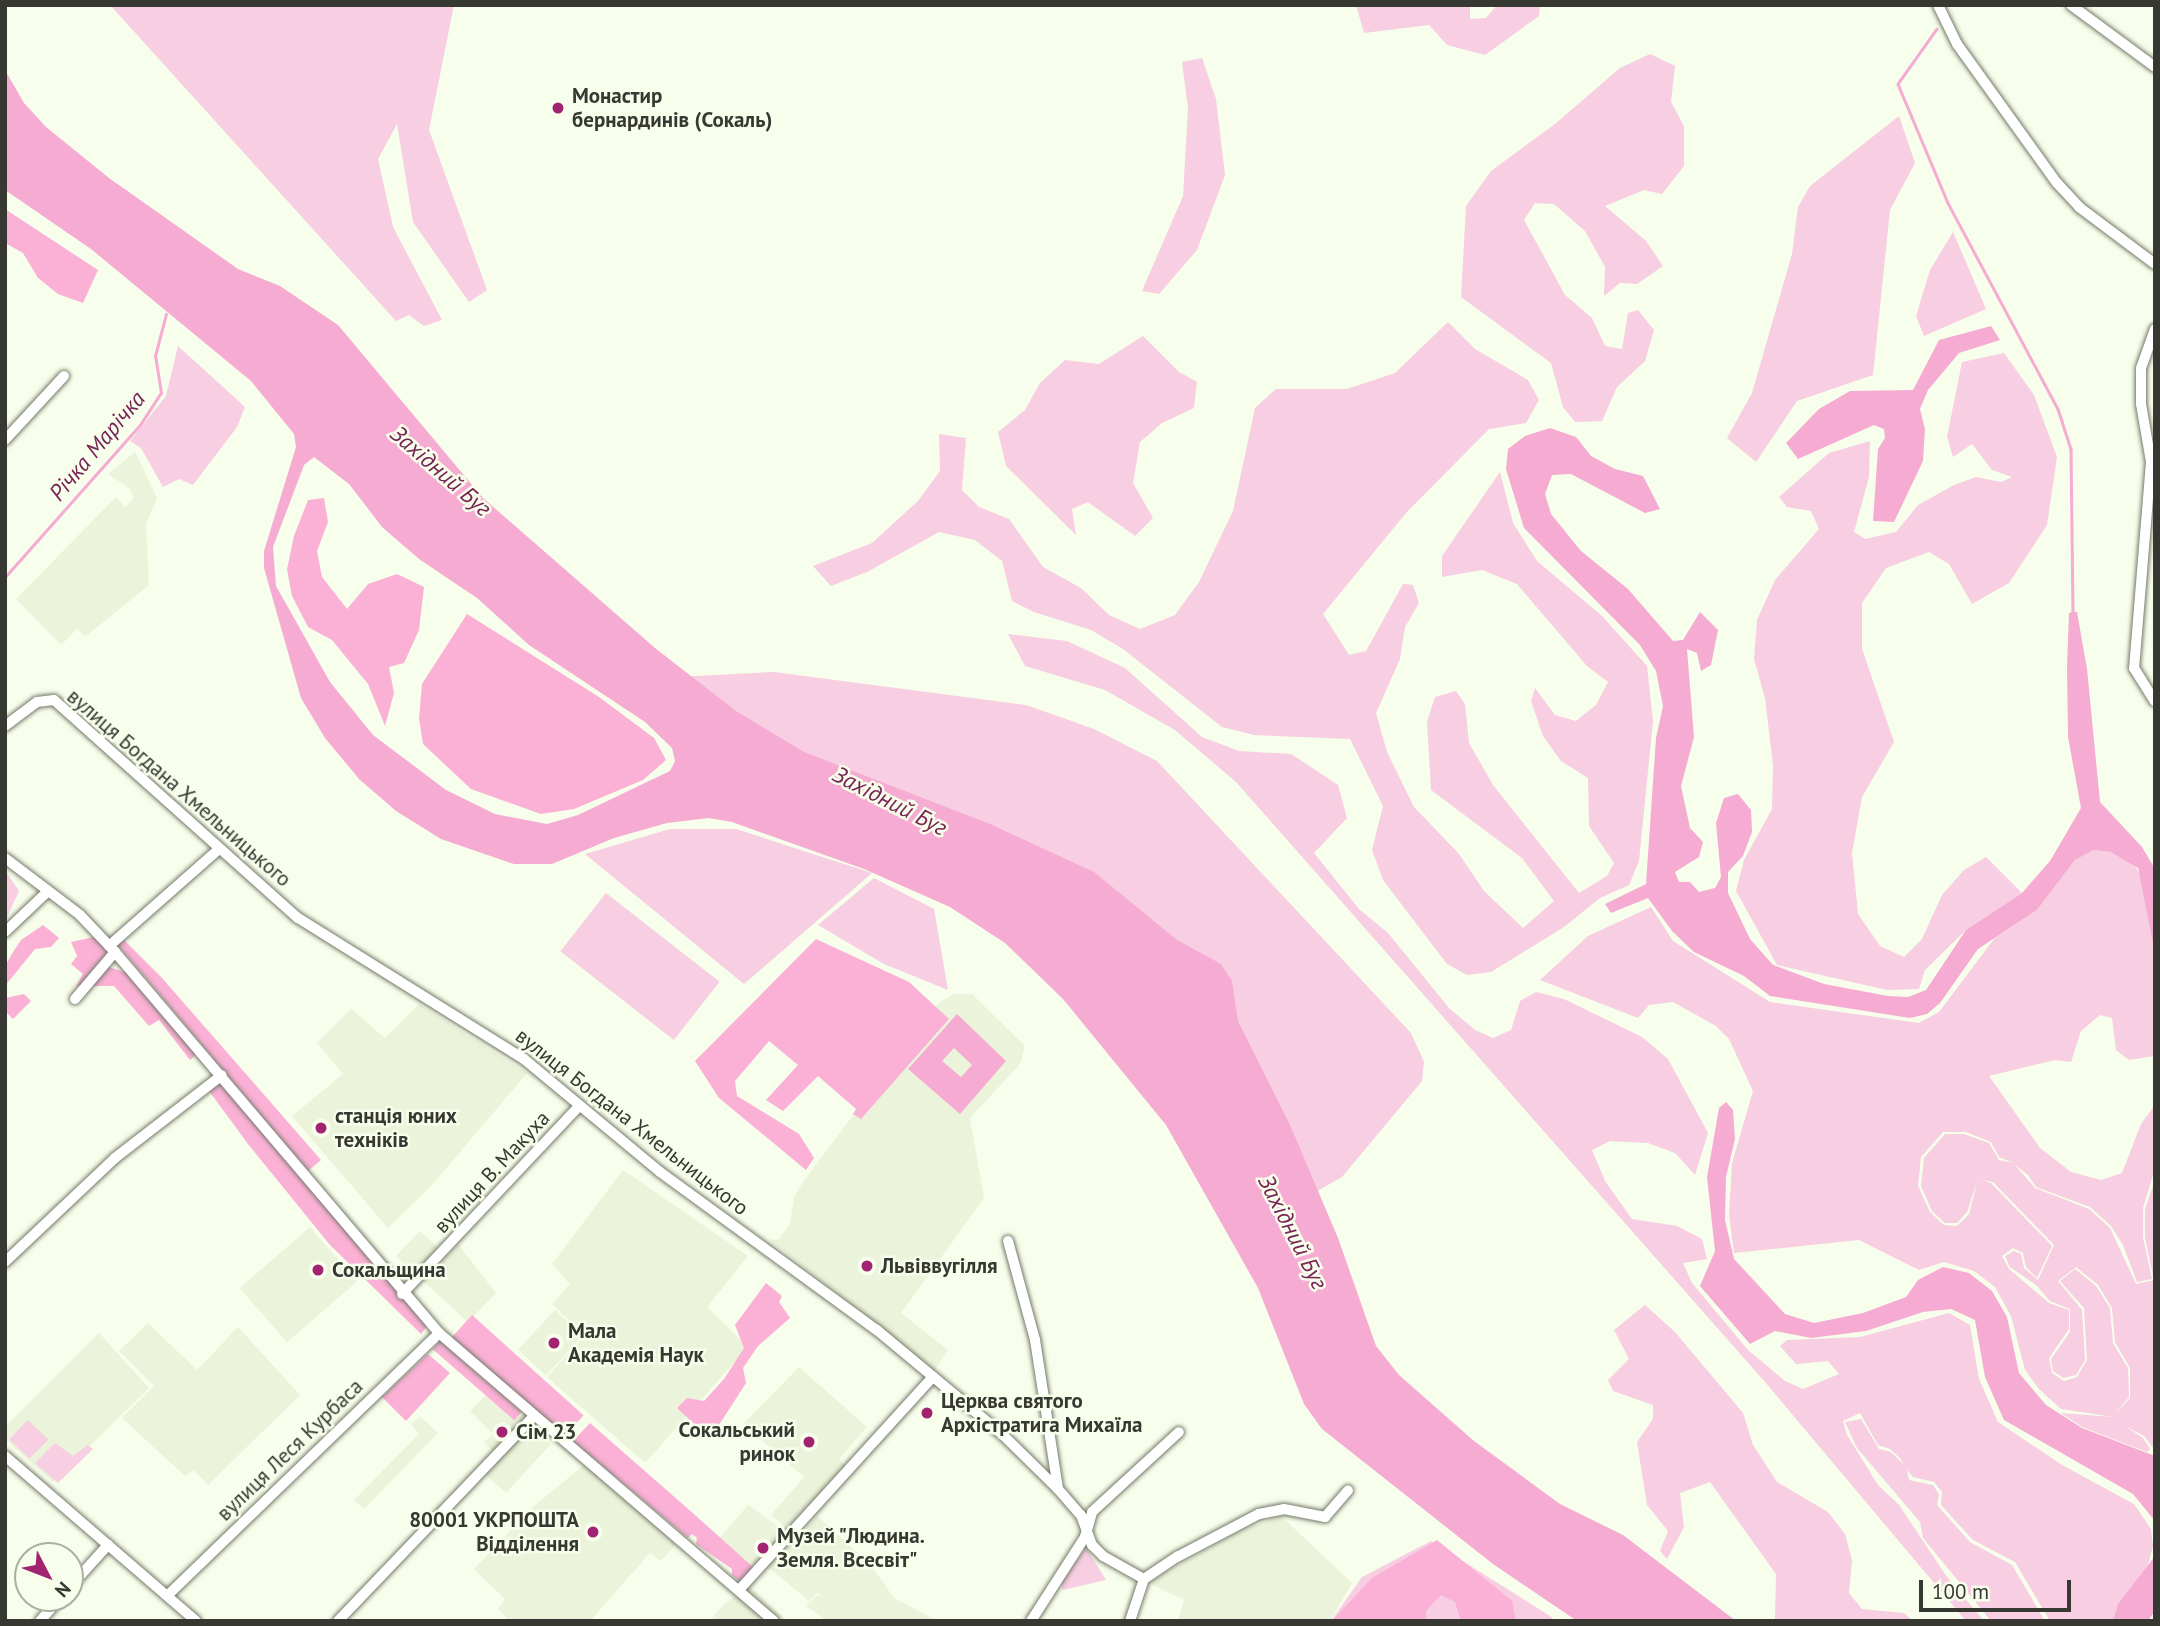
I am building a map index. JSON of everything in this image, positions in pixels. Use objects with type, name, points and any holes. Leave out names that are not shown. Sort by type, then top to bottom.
[{"type":"street","points":[[1938,5],[1957,44],[2057,183],[2080,206],[2155,264]]},
{"type":"street","points":[[2071,5],[2155,67]]},
{"type":"street","points":[[2155,329],[2141,368],[2141,404],[2151,463],[2134,668],[2155,701]]},
{"type":"street","points":[[5,439],[64,376]]},
{"type":"street","name":"вулиця Богдана Хмельницького","points":[[5,726],[37,702],[54,700],[298,918],[524,1059],[579,1106],[933,1377],[1058,1489],[1088,1529],[1092,1545],[1103,1556],[1144,1579]]},
{"type":"street","points":[[75,999],[112,949],[219,849]]},
{"type":"street","points":[[5,858],[80,915],[112,949],[222,1075],[402,1294],[439,1333],[774,1621]]},
{"type":"street","points":[[5,932],[48,891]]},
{"type":"street","points":[[5,1262],[115,1158],[222,1075]]},
{"type":"street","name":"вулиця В. Макуха","points":[[402,1294],[579,1106]]},
{"type":"street","points":[[1009,1241],[1035,1340],[1058,1489]]},
{"type":"street","name":"вулиця Леся Курбаса","points":[[168,1595],[439,1333]]},
{"type":"street","points":[[739,1590],[933,1377]]},
{"type":"street","points":[[338,1621],[534,1416]]},
{"type":"street","points":[[1031,1621],[1088,1529],[1091,1512],[1179,1432]]},
{"type":"street","points":[[5,1456],[196,1621]]},
{"type":"street","points":[[1129,1621],[1144,1579],[1259,1514],[1284,1508],[1325,1517],[1348,1491]]},
{"type":"street","points":[[84,1572],[108,1545]]},
{"type":"shaded area","points":[[110,5],[454,5],[429,130],[487,290],[469,302],[413,222],[397,124],[378,159],[393,227],[442,320],[424,326],[409,315],[396,321]]},
{"type":"shaded area","points":[[1356,5],[1470,5],[1470,19],[1486,18],[1497,5],[1540,5],[1539,16],[1485,55],[1447,45],[1429,25],[1364,33]]},
{"type":"shaded area","points":[[1650,54],[1675,66],[1671,102],[1684,126],[1684,166],[1662,194],[1644,190],[1605,206],[1646,241],[1663,266],[1637,284],[1620,283],[1604,296],[1605,267],[1585,231],[1554,204],[1535,203],[1524,220],[1565,295],[1592,318],[1605,346],[1622,349],[1628,313],[1638,310],[1654,330],[1645,361],[1617,387],[1602,421],[1575,422],[1563,407],[1551,363],[1461,297],[1466,206],[1491,171],[1555,124],[1620,68]]},
{"type":"shaded area","points":[[1202,58],[1216,99],[1225,175],[1197,250],[1159,294],[1142,291],[1183,196],[1188,108],[1182,62]]},
{"type":"shaded area","points":[[1899,116],[1915,163],[1890,210],[1873,375],[1797,401],[1756,462],[1727,438],[1752,393],[1792,254],[1798,207],[1810,186]]},
{"type":"shaded area","points":[[5,209],[98,270],[83,303],[58,294],[38,278],[23,253],[5,243]]},
{"type":"shaded area","points":[[1953,232],[1986,309],[1924,336],[1916,316],[1930,270]]},
{"type":"shaded area","points":[[1448,322],[1475,349],[1528,380],[1539,400],[1526,423],[1489,429],[1406,513],[1323,614],[1349,655],[1366,651],[1403,584],[1413,585],[1419,603],[1405,627],[1400,659],[1376,713],[1387,752],[1414,807],[1459,854],[1484,891],[1523,928],[1554,901],[1522,858],[1431,790],[1427,722],[1435,697],[1456,691],[1465,704],[1469,743],[1493,785],[1579,893],[1607,876],[1614,863],[1589,826],[1588,778],[1561,761],[1543,736],[1531,701],[1535,688],[1555,715],[1576,721],[1596,705],[1608,682],[1587,666],[1517,584],[1482,570],[1442,577],[1442,556],[1500,472],[1513,523],[1537,561],[1602,616],[1647,666],[1653,721],[1639,861],[1629,885],[1600,898],[1564,927],[1491,972],[1467,975],[1447,964],[1383,880],[1372,850],[1383,806],[1350,739],[1254,735],[1222,727],[1123,649],[1091,630],[1034,612],[1012,601],[1002,561],[975,540],[939,532],[867,572],[831,586],[813,566],[872,543],[918,501],[940,471],[939,434],[966,438],[962,490],[979,507],[1009,519],[1043,567],[1081,588],[1109,615],[1140,629],[1175,615],[1199,582],[1233,511],[1255,408],[1276,389],[1347,389],[1395,373]]},
{"type":"shaded area","points":[[1143,336],[1179,372],[1197,382],[1194,408],[1162,423],[1140,442],[1133,483],[1153,518],[1135,536],[1088,502],[1072,509],[1076,535],[1006,466],[998,432],[1025,410],[1040,383],[1065,360],[1099,364]]},
{"type":"shaded area","points":[[178,346],[245,407],[237,427],[193,485],[179,479],[163,487],[141,448],[130,441],[166,396]]},
{"type":"shaded area","points":[[2004,353],[2034,395],[2057,457],[2047,525],[2009,583],[1972,604],[1949,564],[1929,552],[1886,568],[1862,603],[1862,649],[1894,742],[1862,797],[1852,853],[1858,914],[1880,946],[1904,957],[1922,939],[1942,895],[1964,870],[1986,857],[2022,893],[1966,930],[1925,970],[1919,989],[1887,990],[1777,965],[1736,891],[1744,860],[1772,809],[1773,765],[1765,698],[1754,659],[1757,620],[1775,580],[1819,529],[1811,511],[1787,507],[1779,497],[1829,453],[1870,441],[1869,477],[1854,532],[1865,539],[1896,532],[1918,505],[1954,485],[1976,477],[2001,482],[2012,477],[1992,470],[1972,444],[1953,457],[1947,437],[1962,362]]},
{"type":"shaded area","points":[[135,452],[157,498],[146,524],[149,585],[85,637],[77,629],[61,645],[16,599],[116,497],[125,507],[134,498],[130,489],[108,474]]},
{"type":"shaded area","points":[[324,498],[328,522],[317,551],[322,577],[347,609],[368,584],[397,574],[424,587],[419,630],[404,663],[389,667],[394,693],[385,726],[368,684],[332,640],[308,627],[292,596],[287,569],[294,536],[308,500]]},
{"type":"shaded area","points":[[467,614],[599,697],[654,738],[666,760],[643,780],[574,809],[541,814],[471,789],[423,744],[419,719],[422,684]]},
{"type":"shaded area","points":[[1008,634],[1067,641],[1125,668],[1202,737],[1239,751],[1291,754],[1338,785],[1347,818],[1314,853],[1359,909],[1388,933],[1449,1008],[1475,1030],[1493,1038],[1511,1030],[1520,1001],[1536,992],[1564,999],[1642,1037],[1668,1059],[1708,1133],[1695,1175],[1675,1153],[1648,1143],[1610,1141],[1592,1150],[1605,1181],[1632,1219],[1677,1226],[1702,1239],[1707,1259],[1683,1263],[1692,1283],[1748,1350],[1785,1381],[1803,1389],[1839,1374],[1828,1361],[1796,1364],[1780,1346],[1787,1340],[1860,1337],[1949,1313],[1970,1325],[1979,1379],[1998,1422],[2062,1465],[2134,1504],[2151,1529],[2153,1546],[2148,1565],[2113,1621],[2050,1621],[2015,1562],[1973,1540],[1941,1505],[1942,1492],[1934,1482],[1913,1477],[1907,1470],[1909,1480],[1933,1485],[1939,1494],[1937,1505],[1970,1542],[2012,1565],[2045,1621],[1991,1621],[1923,1538],[1920,1522],[1857,1448],[1845,1422],[1861,1419],[1879,1449],[1891,1452],[1904,1465],[1900,1458],[1890,1449],[1878,1445],[1860,1413],[1843,1421],[1847,1435],[1878,1485],[1899,1505],[1947,1577],[1984,1621],[1966,1621],[1765,1382],[1236,782],[1175,730],[1105,690],[1025,666]]},
{"type":"shaded area","points":[[774,672],[1026,705],[1094,729],[1157,761],[1411,1033],[1424,1062],[1422,1081],[1342,1177],[1312,1194],[788,756],[677,677]]},
{"type":"shaded area","points":[[670,829],[736,829],[872,873],[744,984],[585,854]]},
{"type":"shaded area","points":[[2094,850],[2111,852],[2133,862],[2141,877],[2155,953],[2155,1056],[2129,1060],[2116,1050],[2112,1018],[2100,1015],[2081,1031],[2071,1062],[2055,1060],[1989,1076],[2040,1148],[2071,1172],[2101,1180],[2122,1173],[2141,1124],[2155,1105],[2153,1175],[2143,1208],[2143,1238],[2152,1279],[2137,1282],[2123,1245],[2111,1226],[2090,1207],[2036,1187],[2028,1175],[2014,1164],[2035,1188],[2089,1209],[2110,1228],[2136,1284],[2154,1280],[2145,1238],[2145,1209],[2155,1180],[2155,1450],[2144,1436],[2125,1426],[2143,1438],[2150,1449],[2147,1452],[2082,1427],[2061,1413],[2113,1417],[2061,1409],[2039,1389],[2025,1370],[2011,1316],[1995,1287],[1974,1271],[1944,1262],[1919,1270],[1859,1240],[1734,1253],[1729,1215],[1732,1163],[1753,1091],[1729,1039],[1716,1026],[1673,1002],[1649,1005],[1638,1018],[1540,980],[1588,936],[1651,907],[1673,941],[1770,1002],[1919,1023],[1939,1012],[1994,939],[2037,910],[2075,860]],"holes":[[[1943,1132],[1966,1132],[1991,1142],[1999,1157],[2014,1163],[1999,1160],[1989,1143],[1964,1134],[1945,1134],[1924,1158],[1921,1186],[1932,1211],[1945,1223],[1957,1223],[1967,1212],[1978,1179],[1969,1214],[1957,1226],[1944,1225],[1930,1212],[1918,1186],[1921,1157]],[[1982,1180],[1993,1182],[2054,1245],[2038,1280],[2024,1268],[2021,1254],[2014,1251],[2005,1256],[2010,1267],[2036,1285],[2050,1301],[2070,1309],[2070,1332],[2051,1359],[2053,1371],[2063,1378],[2076,1375],[2085,1360],[2082,1310],[2058,1281],[2076,1267],[2098,1285],[2112,1308],[2115,1342],[2130,1368],[2130,1398],[2114,1415],[2129,1397],[2128,1368],[2113,1343],[2110,1308],[2096,1286],[2075,1269],[2060,1281],[2084,1308],[2087,1360],[2077,1377],[2064,1381],[2052,1373],[2049,1358],[2069,1329],[2069,1310],[2049,1303],[2009,1269],[2002,1256],[2013,1248],[2023,1253],[2026,1267],[2037,1278],[2052,1246],[1991,1183]]]},
{"type":"shaded area","points":[[5,870],[19,891],[5,922]]},
{"type":"shaded area","points":[[874,878],[934,909],[948,990],[884,964],[818,925]]},
{"type":"shaded area","points":[[606,893],[719,982],[674,1040],[560,951]]},
{"type":"shaded area","points":[[43,925],[59,938],[51,947],[35,949],[5,986],[5,966],[13,952],[21,940]]},
{"type":"shaded area","points":[[94,937],[108,951],[103,959],[109,967],[127,973],[198,1053],[190,1060],[159,1020],[149,1026],[114,986],[76,986],[83,974],[71,964],[77,956],[71,942]]},
{"type":"shaded area","points":[[123,939],[162,978],[321,1160],[308,1171],[118,945]]},
{"type":"shaded area","points":[[816,939],[909,982],[949,1019],[861,1119],[853,1114],[856,1109],[818,1076],[783,1111],[766,1100],[798,1065],[769,1041],[735,1081],[737,1096],[799,1134],[814,1158],[806,1170],[719,1098],[695,1061]]},
{"type":"shaded area","points":[[24,994],[31,1001],[13,1019],[5,1011],[5,998]]},
{"type":"shaded area","points":[[953,994],[972,994],[1025,1046],[1020,1064],[970,1118],[984,1198],[901,1313],[948,1350],[934,1371],[770,1240],[779,1239],[790,1224],[794,1197],[803,1182],[935,1006]]},
{"type":"shaded area","points":[[419,1004],[527,1073],[433,1184],[388,1228],[292,1116],[343,1074],[317,1043],[351,1009],[385,1038]]},
{"type":"shaded area","points":[[220,1082],[427,1326],[421,1334],[330,1245],[248,1144],[209,1091]]},
{"type":"shaded area","points":[[623,1170],[748,1256],[707,1307],[748,1347],[645,1463],[547,1377],[585,1335],[552,1304],[570,1284],[552,1264]]},
{"type":"shaded area","points":[[310,1227],[357,1281],[287,1342],[240,1288]]},
{"type":"shaded area","points":[[420,1231],[447,1256],[458,1244],[496,1293],[468,1322],[396,1256]]},
{"type":"shaded area","points":[[766,1283],[782,1296],[779,1302],[790,1318],[758,1346],[743,1368],[746,1383],[710,1439],[677,1408],[687,1398],[704,1401],[724,1379],[744,1348],[735,1325]]},
{"type":"shaded area","points":[[1645,1305],[1675,1332],[1743,1413],[1753,1445],[1777,1482],[1828,1512],[1845,1534],[1852,1560],[1849,1593],[1862,1609],[1904,1613],[1913,1621],[1775,1621],[1776,1574],[1710,1482],[1680,1493],[1684,1527],[1667,1559],[1660,1551],[1668,1531],[1647,1505],[1637,1442],[1653,1419],[1653,1405],[1613,1391],[1608,1380],[1629,1359],[1614,1330]]},
{"type":"shaded area","points":[[555,1310],[583,1336],[546,1375],[518,1349]]},
{"type":"shaded area","points":[[472,1315],[583,1415],[563,1438],[452,1337]]},
{"type":"shaded area","points":[[148,1323],[197,1370],[238,1327],[300,1395],[208,1485],[194,1470],[185,1476],[122,1418],[154,1386],[119,1351]]},
{"type":"shaded area","points":[[99,1333],[149,1388],[53,1482],[5,1439],[5,1427]]},
{"type":"shaded area","points":[[440,1341],[522,1412],[514,1420],[433,1349]]},
{"type":"shaded area","points":[[428,1354],[450,1373],[406,1421],[382,1397]]},
{"type":"shaded area","name":"Сокальський ринок","points":[[799,1367],[867,1427],[839,1459],[846,1466],[789,1531],[771,1515],[804,1477],[743,1424]]},
{"type":"shaded area","points":[[492,1389],[551,1444],[506,1493],[478,1468],[494,1452],[484,1442],[493,1434],[470,1411]]},
{"type":"shaded area","points":[[420,1416],[438,1433],[364,1509],[354,1500],[419,1434],[411,1425]]},
{"type":"shaded area","points":[[28,1420],[48,1439],[29,1459],[9,1439]]},
{"type":"shaded area","points":[[590,1423],[754,1568],[740,1582],[732,1575],[732,1569],[696,1544],[697,1538],[692,1534],[688,1538],[573,1441]]},
{"type":"shaded area","points":[[55,1443],[73,1456],[88,1445],[93,1449],[58,1483],[35,1463]]},
{"type":"shaded area","points":[[584,1465],[676,1544],[661,1561],[650,1553],[590,1621],[510,1621],[498,1609],[505,1599],[474,1569],[533,1507]]},
{"type":"shaded area","points":[[748,1505],[796,1539],[817,1516],[870,1564],[864,1572],[871,1565],[894,1598],[938,1621],[827,1621],[806,1606],[818,1595],[825,1597],[818,1593],[809,1601],[767,1566],[755,1578],[715,1543]]},
{"type":"shaded area","points":[[1281,1516],[1352,1583],[1330,1621],[1178,1621],[1184,1600],[1151,1584],[1154,1579],[1240,1531]]},
{"type":"shaded area","points":[[1437,1540],[1512,1601],[1516,1621],[1461,1621],[1455,1602],[1441,1595],[1426,1611],[1426,1621],[1332,1621],[1372,1578]]},
{"type":"shaded area","points":[[1431,1541],[1555,1621],[1331,1621],[1362,1577]]},
{"type":"shaded area","points":[[1086,1548],[1106,1580],[1063,1590],[1061,1583]]},
{"type":"shaded area","points":[[750,1586],[787,1621],[710,1621],[723,1605]]},
{"type":"water","name":"Західний Буг","points":[[5,70],[24,103],[46,127],[109,178],[238,269],[280,286],[338,325],[483,498],[655,648],[736,711],[804,752],[990,824],[1094,872],[1177,940],[1221,964],[1232,981],[1238,1021],[1290,1125],[1338,1238],[1376,1346],[1399,1375],[1474,1441],[1560,1504],[1623,1535],[1736,1621],[1577,1621],[1493,1564],[1322,1429],[1304,1404],[1258,1288],[1166,1125],[1063,999],[1005,943],[950,907],[864,869],[732,822],[709,818],[667,823],[614,838],[552,864],[514,864],[441,839],[396,811],[359,779],[325,738],[301,698],[264,568],[264,551],[296,447],[294,434],[251,381],[91,249],[5,190]],"holes":[[[314,457],[349,484],[382,527],[419,559],[477,598],[529,645],[645,722],[672,748],[675,761],[670,771],[578,815],[547,824],[495,814],[446,790],[373,735],[330,682],[276,586],[273,547],[304,465]]]},
{"type":"water","points":[[1991,326],[2000,340],[1959,353],[1928,390],[1920,409],[1925,429],[1923,461],[1894,522],[1873,521],[1878,449],[1885,438],[1884,429],[1874,425],[1798,459],[1786,443],[1819,409],[1850,391],[1913,390],[1939,340]]},
{"type":"water","points":[[1550,428],[1576,437],[1591,456],[1615,469],[1643,476],[1660,509],[1645,513],[1571,474],[1552,475],[1545,494],[1551,514],[1581,551],[1628,589],[1673,641],[1683,640],[1700,612],[1718,630],[1711,665],[1701,671],[1697,653],[1687,649],[1694,737],[1681,786],[1690,828],[1703,842],[1699,857],[1675,872],[1679,882],[1690,882],[1699,892],[1715,888],[1721,877],[1716,823],[1724,798],[1738,794],[1751,810],[1752,832],[1743,856],[1728,872],[1728,893],[1750,939],[1773,965],[1824,984],[1908,997],[1926,990],[1966,930],[2022,893],[2050,861],[2081,808],[2068,737],[2069,613],[2073,612],[2077,612],[2087,669],[2100,802],[2142,847],[2155,869],[2155,953],[2138,868],[2111,852],[2094,850],[2075,860],[2037,910],[1978,949],[1940,1003],[1927,1014],[1910,1018],[1770,996],[1744,976],[1694,952],[1672,931],[1648,898],[1611,913],[1605,904],[1646,884],[1656,738],[1663,706],[1656,671],[1640,645],[1524,528],[1506,469],[1508,449],[1525,436]]},
{"type":"water","points":[[957,1014],[1006,1061],[960,1114],[908,1069]],"holes":[[[954,1048],[972,1065],[961,1077],[942,1061]]]},
{"type":"water","points":[[1726,1102],[1733,1110],[1735,1139],[1726,1177],[1725,1220],[1734,1259],[1785,1314],[1814,1323],[1863,1313],[1906,1297],[1918,1280],[1943,1267],[1969,1273],[1992,1291],[2007,1317],[2019,1373],[2046,1405],[2082,1428],[2155,1456],[2155,1521],[2133,1494],[2004,1420],[1985,1377],[1975,1320],[1951,1309],[1923,1312],[1866,1331],[1811,1338],[1775,1331],[1750,1344],[1700,1286],[1715,1251],[1707,1177],[1719,1108]]},
{"type":"water","points":[[2155,1556],[2155,1611],[2148,1621],[2113,1621],[2118,1604]]},
{"type":"waterway","points":[[1937,29],[1898,84],[1948,203],[2058,409],[2071,449],[2073,612]]},
{"type":"waterway","name":"Річка Марічка","points":[[5,577],[140,425],[161,393],[155,356],[166,314]]},
{"type":"place","name":"Монастир бернардинів (Сокаль)","points":[[558,108]]},
{"type":"place","name":"станція юних техніків","points":[[321,1128]]},
{"type":"place","name":"Львіввугілля","points":[[867,1266]]},
{"type":"place","name":"Сокальщина","points":[[318,1270]]},
{"type":"place","name":"Мала Академія Наук","points":[[554,1343]]},
{"type":"place","name":"Церква святого Архістратига Михаїла","points":[[927,1413]]},
{"type":"place","name":"Сім 23","points":[[502,1432]]},
{"type":"place","name":"Сокальський ринок","points":[[809,1442]]},
{"type":"place","name":"80001 УКРПОШТА Відділення","points":[[593,1532]]},
{"type":"place","name":"Музей \"Людина. Земля. Всесвіт\"","points":[[763,1548]]}]
